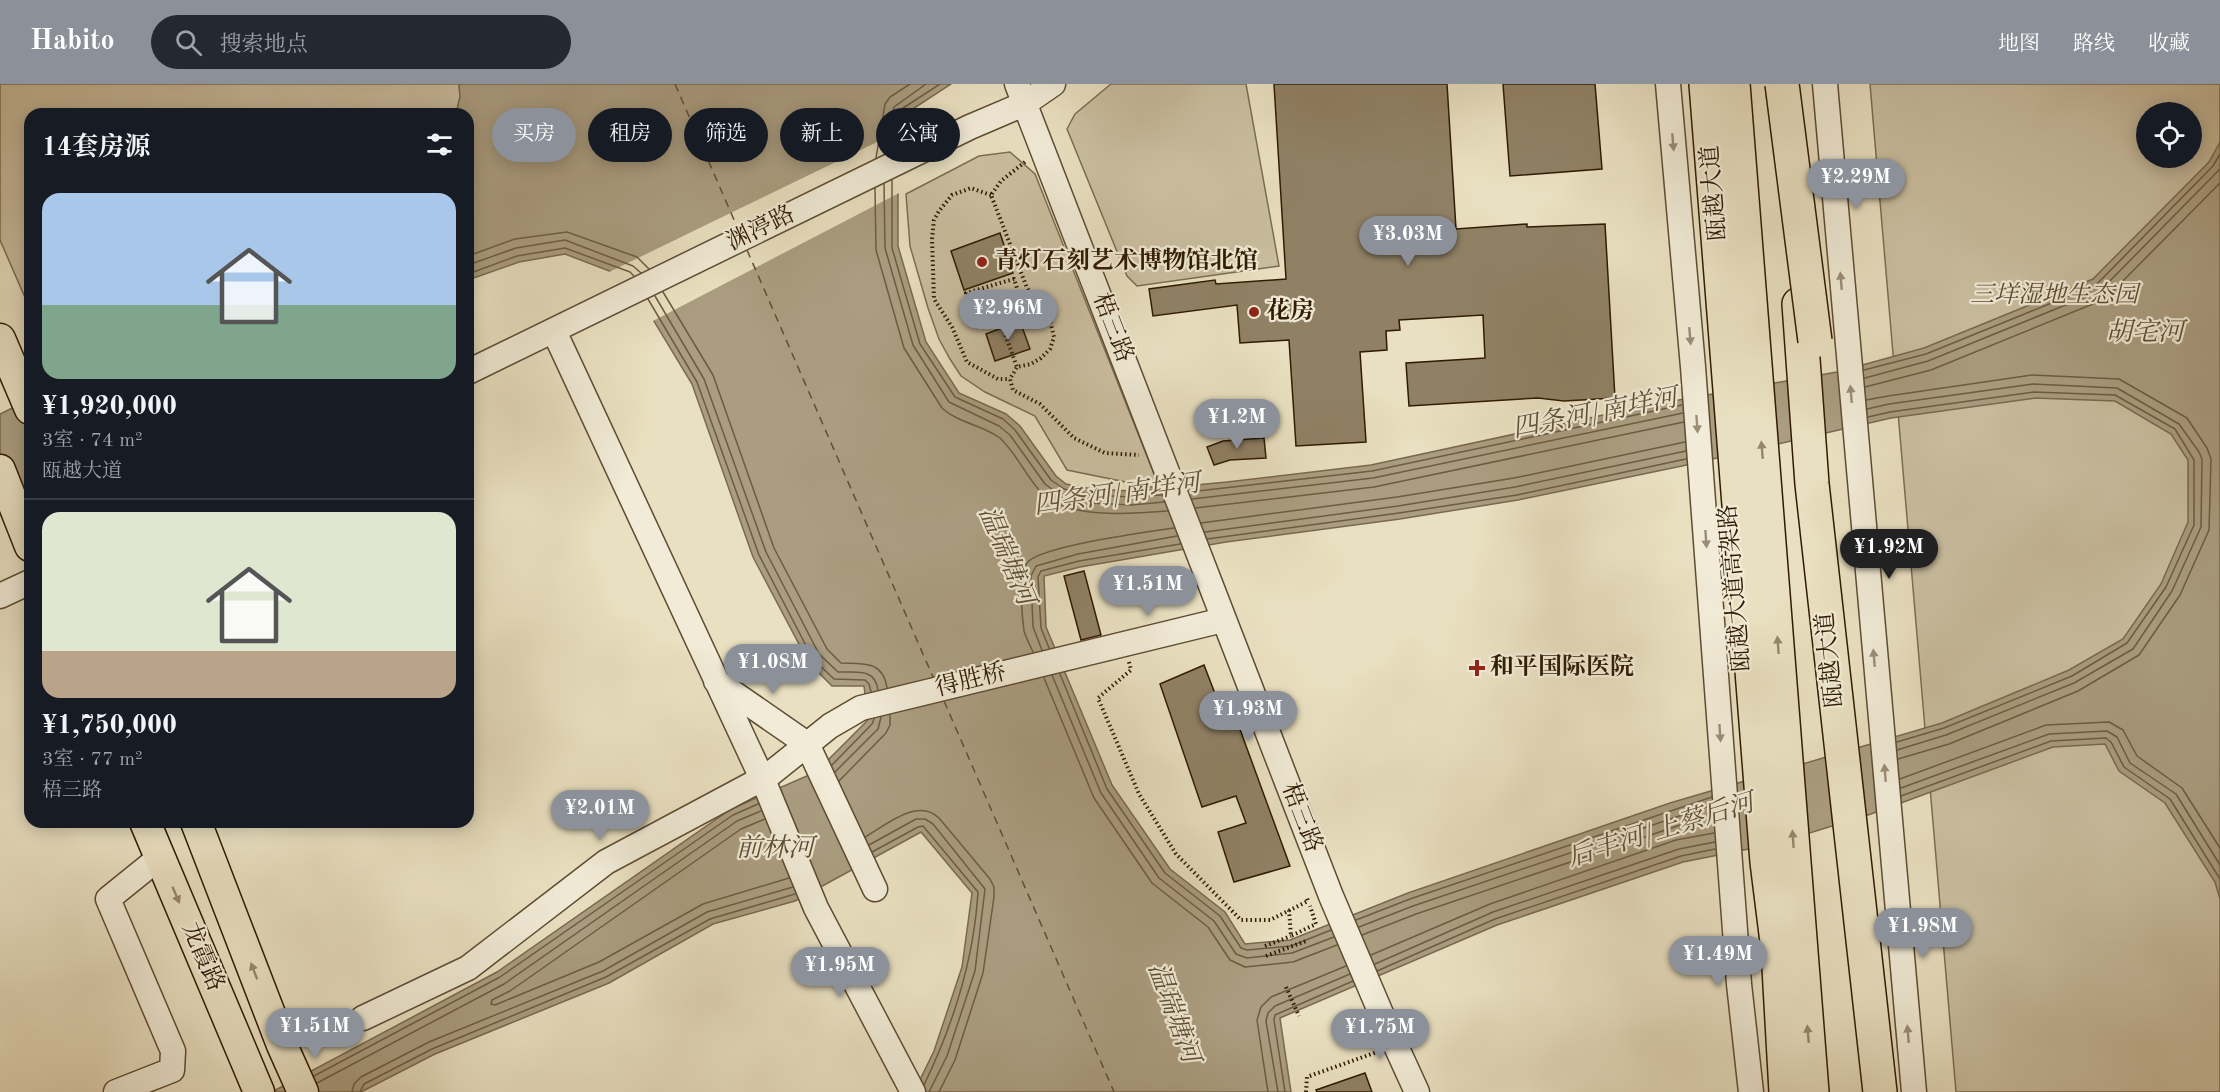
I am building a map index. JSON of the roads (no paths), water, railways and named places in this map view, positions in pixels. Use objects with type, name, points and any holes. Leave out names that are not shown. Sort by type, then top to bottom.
[{"type":"highway","name":"瓯越大道高架路","points":[[1697,84],[1778,1092]]},
{"type":"highway","name":"瓯越大道","points":[[1706,84],[1767,862],[1778,950],[1786,1092]]},
{"type":"highway","name":"瓯越大道高架路","points":[[1733,84],[1812,1092]]},
{"type":"highway","name":"瓯越大道","points":[[1784,84],[1802,349],[1858,723],[1869,838],[1880,1092]]},
{"type":"highway","points":[[1784,84],[1815,341],[1821,483]]},
{"type":"highway","points":[[1869,838],[1893,1092]]},
{"type":"main road","points":[[0,339],[24,394]]},
{"type":"main road","points":[[0,470],[24,531]]},
{"type":"main road","name":"龙霞路","points":[[148,828],[259,1092]]},
{"type":"main road","name":"龙霞路","points":[[198,828],[282,1045],[303,1092]]},
{"type":"street","name":"渊渟路","points":[[474,369],[970,127],[1021,94],[1053,84]]},
{"type":"street","points":[[1668,84],[1702,480],[1739,984],[1751,1092]]},
{"type":"street","points":[[1825,84],[1856,449],[1858,723]]},
{"type":"street","name":"梧三路","points":[[1021,94],[1207,572],[1320,898],[1380,1011],[1418,1092]]},
{"type":"street","points":[[554,331],[764,783],[816,908],[912,1092]]},
{"type":"street","points":[[0,596],[24,585]]},
{"type":"street","name":"得胜桥","points":[[363,1018],[468,968],[606,862],[764,783],[830,726],[861,708],[1223,621]]},
{"type":"street","points":[[716,681],[807,744],[875,889]]},
{"type":"street","points":[[1869,838],[1914,1092]]},
{"type":"street","points":[[116,1092],[172,1070],[173,1051],[108,899],[160,857]]},
{"type":"water","points":[[459,84],[951,84],[914,108],[876,108],[876,162],[899,162],[898,246],[926,342],[959,393],[1006,414],[1020,426],[1056,476],[1066,484],[1092,489],[1132,491],[1371,465],[1645,406],[1837,372],[1924,348],[2093,279],[2209,162],[2220,142],[2220,899],[2215,882],[2165,803],[2119,771],[2105,744],[2053,747],[1871,814],[1774,844],[1683,862],[1497,925],[1280,1018],[1291,1092],[914,1092],[934,1051],[962,967],[972,893],[921,832],[795,901],[713,924],[609,983],[435,1054],[361,1092],[272,1092],[497,972],[731,809],[816,772],[868,720],[864,686],[832,686],[809,663],[753,557],[692,384],[628,278],[565,254],[519,262],[474,278],[474,108],[457,108],[460,97]],"holes":[[[2035,398],[2115,401],[2171,434],[2188,460],[2188,522],[2161,584],[2123,639],[2069,670],[1942,723],[1670,803],[1408,893],[1290,940],[1245,944],[1225,912],[1170,869],[1112,785],[1046,627],[1044,576],[1080,567],[1226,542],[1400,519],[1518,500],[1682,466],[1891,418]]]},
{"type":"water","points":[[24,402],[24,495],[0,507],[0,414]]},
{"type":"place","name":"青灯石刻艺术博物馆北馆","points":[[982,262]]},
{"type":"place","name":"花房","points":[[1254,312]]},
{"type":"place","name":"和平国际医院","points":[[1477,668]]},
{"type":"park label","name":"三垟湿地生态园","points":[[2054,296]]},
{"type":"water label","name":"胡宅河","points":[[2145,333]]},
{"type":"water label","name":"四条河/南垟河","points":[[1595,414]]},
{"type":"water label","name":"四条河/南垟河","points":[[1117,495]]},
{"type":"water label","name":"温瑞塘河","points":[[1006,556]]},
{"type":"water label","name":"后丰河/上蔡后河","points":[[1661,831]]},
{"type":"water label","name":"前林河","points":[[775,849]]},
{"type":"water label","name":"温瑞塘河","points":[[1173,1013]]}]
